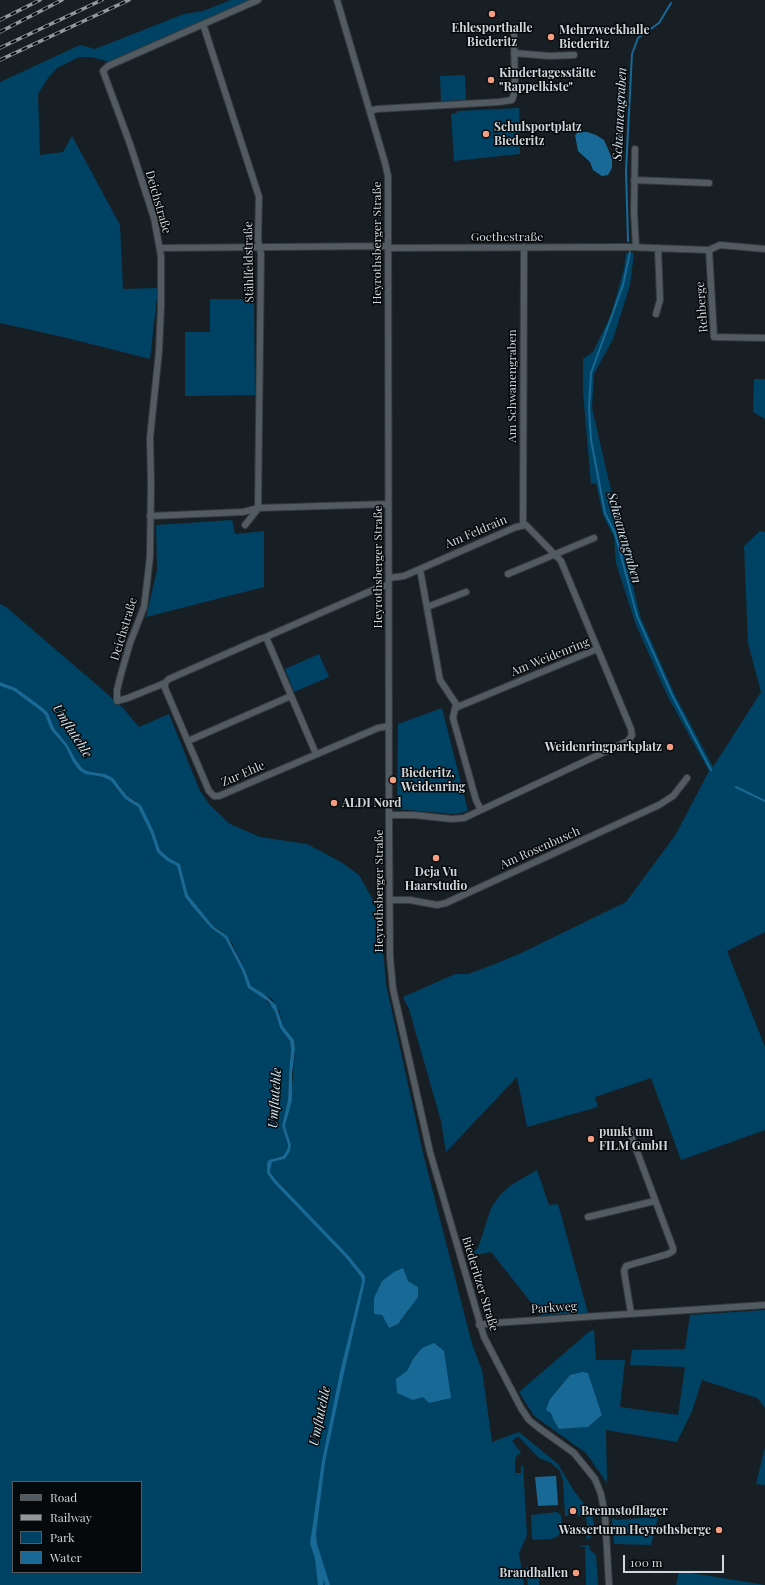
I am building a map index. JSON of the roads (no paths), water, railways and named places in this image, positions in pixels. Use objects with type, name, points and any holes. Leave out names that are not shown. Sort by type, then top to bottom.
[{"type":"street","name":"Deichstraße","points":[[164,683],[117,701],[117,690],[121,674],[146,597],[150,556],[150,438],[158,370],[161,307],[160,248],[154,218],[130,144],[103,70],[108,66],[258,0]]},
{"type":"street","name":"Heyrothsberger Straße","points":[[337,0],[387,172],[389,815],[391,972],[400,1024]]},
{"type":"street","name":"Stählfeldstraße","points":[[203,24],[259,197],[259,247],[261,262],[258,508]]},
{"type":"street","points":[[370,111],[377,109],[512,100],[515,91],[514,36]]},
{"type":"street","points":[[514,53],[549,56],[574,56]]},
{"type":"street","points":[[636,149],[634,180],[636,247],[709,250],[720,245],[765,249]]},
{"type":"street","points":[[634,180],[709,183]]},
{"type":"street","name":"Goethestraße","points":[[160,248],[636,247]]},
{"type":"street","name":"Am Schwanengraben","points":[[523,524],[524,248]]},
{"type":"street","points":[[656,314],[660,300],[658,248]]},
{"type":"street","name":"Rehberge","points":[[709,250],[714,337],[765,338]]},
{"type":"street","points":[[150,516],[243,512],[258,508],[388,504]]},
{"type":"street","points":[[245,525],[258,508]]},
{"type":"street","name":"Am Feldrain","points":[[389,578],[404,576],[523,524],[528,527],[561,561],[597,648]]},
{"type":"street","points":[[508,574],[594,538]]},
{"type":"street","points":[[420,569],[440,680],[458,706],[454,711],[453,717],[481,810]]},
{"type":"street","points":[[164,683],[169,679],[260,638],[266,637],[382,586],[388,586]]},
{"type":"street","points":[[427,607],[466,592]]},
{"type":"street","points":[[266,637],[316,754]]},
{"type":"street","name":"Am Weidenring","points":[[389,815],[414,815],[458,819],[464,818],[532,785],[628,742],[631,738],[631,729],[597,648],[458,706]]},
{"type":"street","name":"Zur Ehle","points":[[164,683],[209,791],[214,796],[220,796],[378,728],[389,726]]},
{"type":"street","points":[[188,741],[291,696]]},
{"type":"street","name":"Am Rosenbusch","points":[[390,900],[410,900],[437,905],[446,903],[659,805],[673,796],[687,778]]},
{"type":"street","name":"Biederitzer Straße","points":[[400,1024],[430,1152],[479,1325],[488,1345],[529,1420],[574,1453],[595,1479],[601,1494],[605,1515],[609,1585]]},
{"type":"street","points":[[629,1130],[672,1243],[673,1251],[668,1254],[626,1266],[624,1271],[631,1313]]},
{"type":"street","points":[[588,1216],[656,1200]]},
{"type":"street","name":"Parkweg","points":[[479,1325],[631,1313],[765,1305]]},
{"type":"water","points":[[578,132],[587,132],[604,140],[612,158],[612,168],[608,175],[602,176],[593,170],[590,162],[578,151],[575,135]]},
{"type":"water","points":[[0,682],[16,688],[48,713],[54,728],[67,744],[82,768],[87,771],[105,774],[113,778],[127,796],[141,805],[154,832],[160,850],[169,858],[180,864],[188,895],[213,926],[227,936],[245,970],[251,986],[264,994],[276,1005],[283,1026],[294,1040],[295,1049],[292,1074],[292,1100],[285,1126],[291,1145],[290,1151],[285,1159],[272,1162],[270,1172],[349,1256],[365,1276],[325,1462],[316,1534],[317,1544],[330,1585],[325,1585],[324,1580],[323,1585],[318,1585],[315,1559],[310,1543],[322,1461],[340,1372],[362,1282],[361,1277],[346,1258],[274,1183],[267,1173],[267,1163],[269,1160],[283,1156],[288,1145],[282,1126],[288,1100],[291,1049],[290,1041],[280,1028],[275,1012],[269,1002],[248,988],[242,971],[225,938],[211,928],[185,897],[177,866],[167,861],[157,852],[151,834],[138,807],[125,799],[111,781],[103,777],[85,774],[79,770],[65,746],[51,730],[45,715],[14,691],[0,686]]},
{"type":"water","points":[[403,1268],[408,1281],[418,1287],[418,1297],[398,1324],[389,1328],[382,1315],[374,1314],[374,1298],[382,1281],[394,1272]]},
{"type":"water","points":[[434,1343],[444,1351],[451,1398],[429,1403],[423,1397],[413,1400],[397,1393],[396,1379],[407,1371],[413,1359],[422,1348]]},
{"type":"water","points":[[582,1372],[588,1373],[602,1415],[588,1427],[559,1429],[551,1413],[546,1410],[550,1399],[570,1375]]},
{"type":"water","points":[[556,1476],[558,1505],[538,1506],[535,1477]]},
{"type":"waterway","name":"Schwanengraben","points":[[628,241],[626,170],[632,54],[638,38],[659,23],[671,3]]},
{"type":"waterway","name":"Schwanengraben","points":[[630,252],[623,285],[591,373],[589,408],[591,440],[605,513],[615,533],[637,616],[672,695],[711,770]]},
{"type":"waterway","name":"Schwanengraben","points":[[736,787],[765,801]]},
{"type":"railway","points":[[0,20],[40,0]]},
{"type":"railway","points":[[0,32],[62,0]]},
{"type":"railway","points":[[0,48],[102,0]]},
{"type":"railway","points":[[0,60],[129,0]]},
{"type":"place","name":"Ehlesporthalle Biederitz","points":[[492,14]]},
{"type":"place","name":"Mehrzweckhalle Biederitz","points":[[551,37]]},
{"type":"place","name":"Kindertagesstätte \"Rappelkiste\"","points":[[491,80]]},
{"type":"place","name":"Schulsportplatz Biederitz","points":[[486,134]]},
{"type":"place","name":"Weidenringparkplatz","points":[[670,747]]},
{"type":"place","name":"Biederitz, Weidenring","points":[[393,780]]},
{"type":"place","name":"ALDI Nord","points":[[334,803]]},
{"type":"place","name":"Deja Vu Haarstudio","points":[[436,858]]},
{"type":"place","name":"punkt um FILM GmbH","points":[[591,1139]]},
{"type":"place","name":"Brennstofflager","points":[[573,1511]]},
{"type":"place","name":"Wasserturm Heyrothsberge","points":[[719,1530]]},
{"type":"place","name":"Brandhallen","points":[[576,1573]]},
{"type":"water label","name":"Umflutehle","points":[[72,731]]},
{"type":"water label","name":"Umflutehle","points":[[275,1098]]},
{"type":"water label","name":"Umflutehle","points":[[320,1416]]}]
